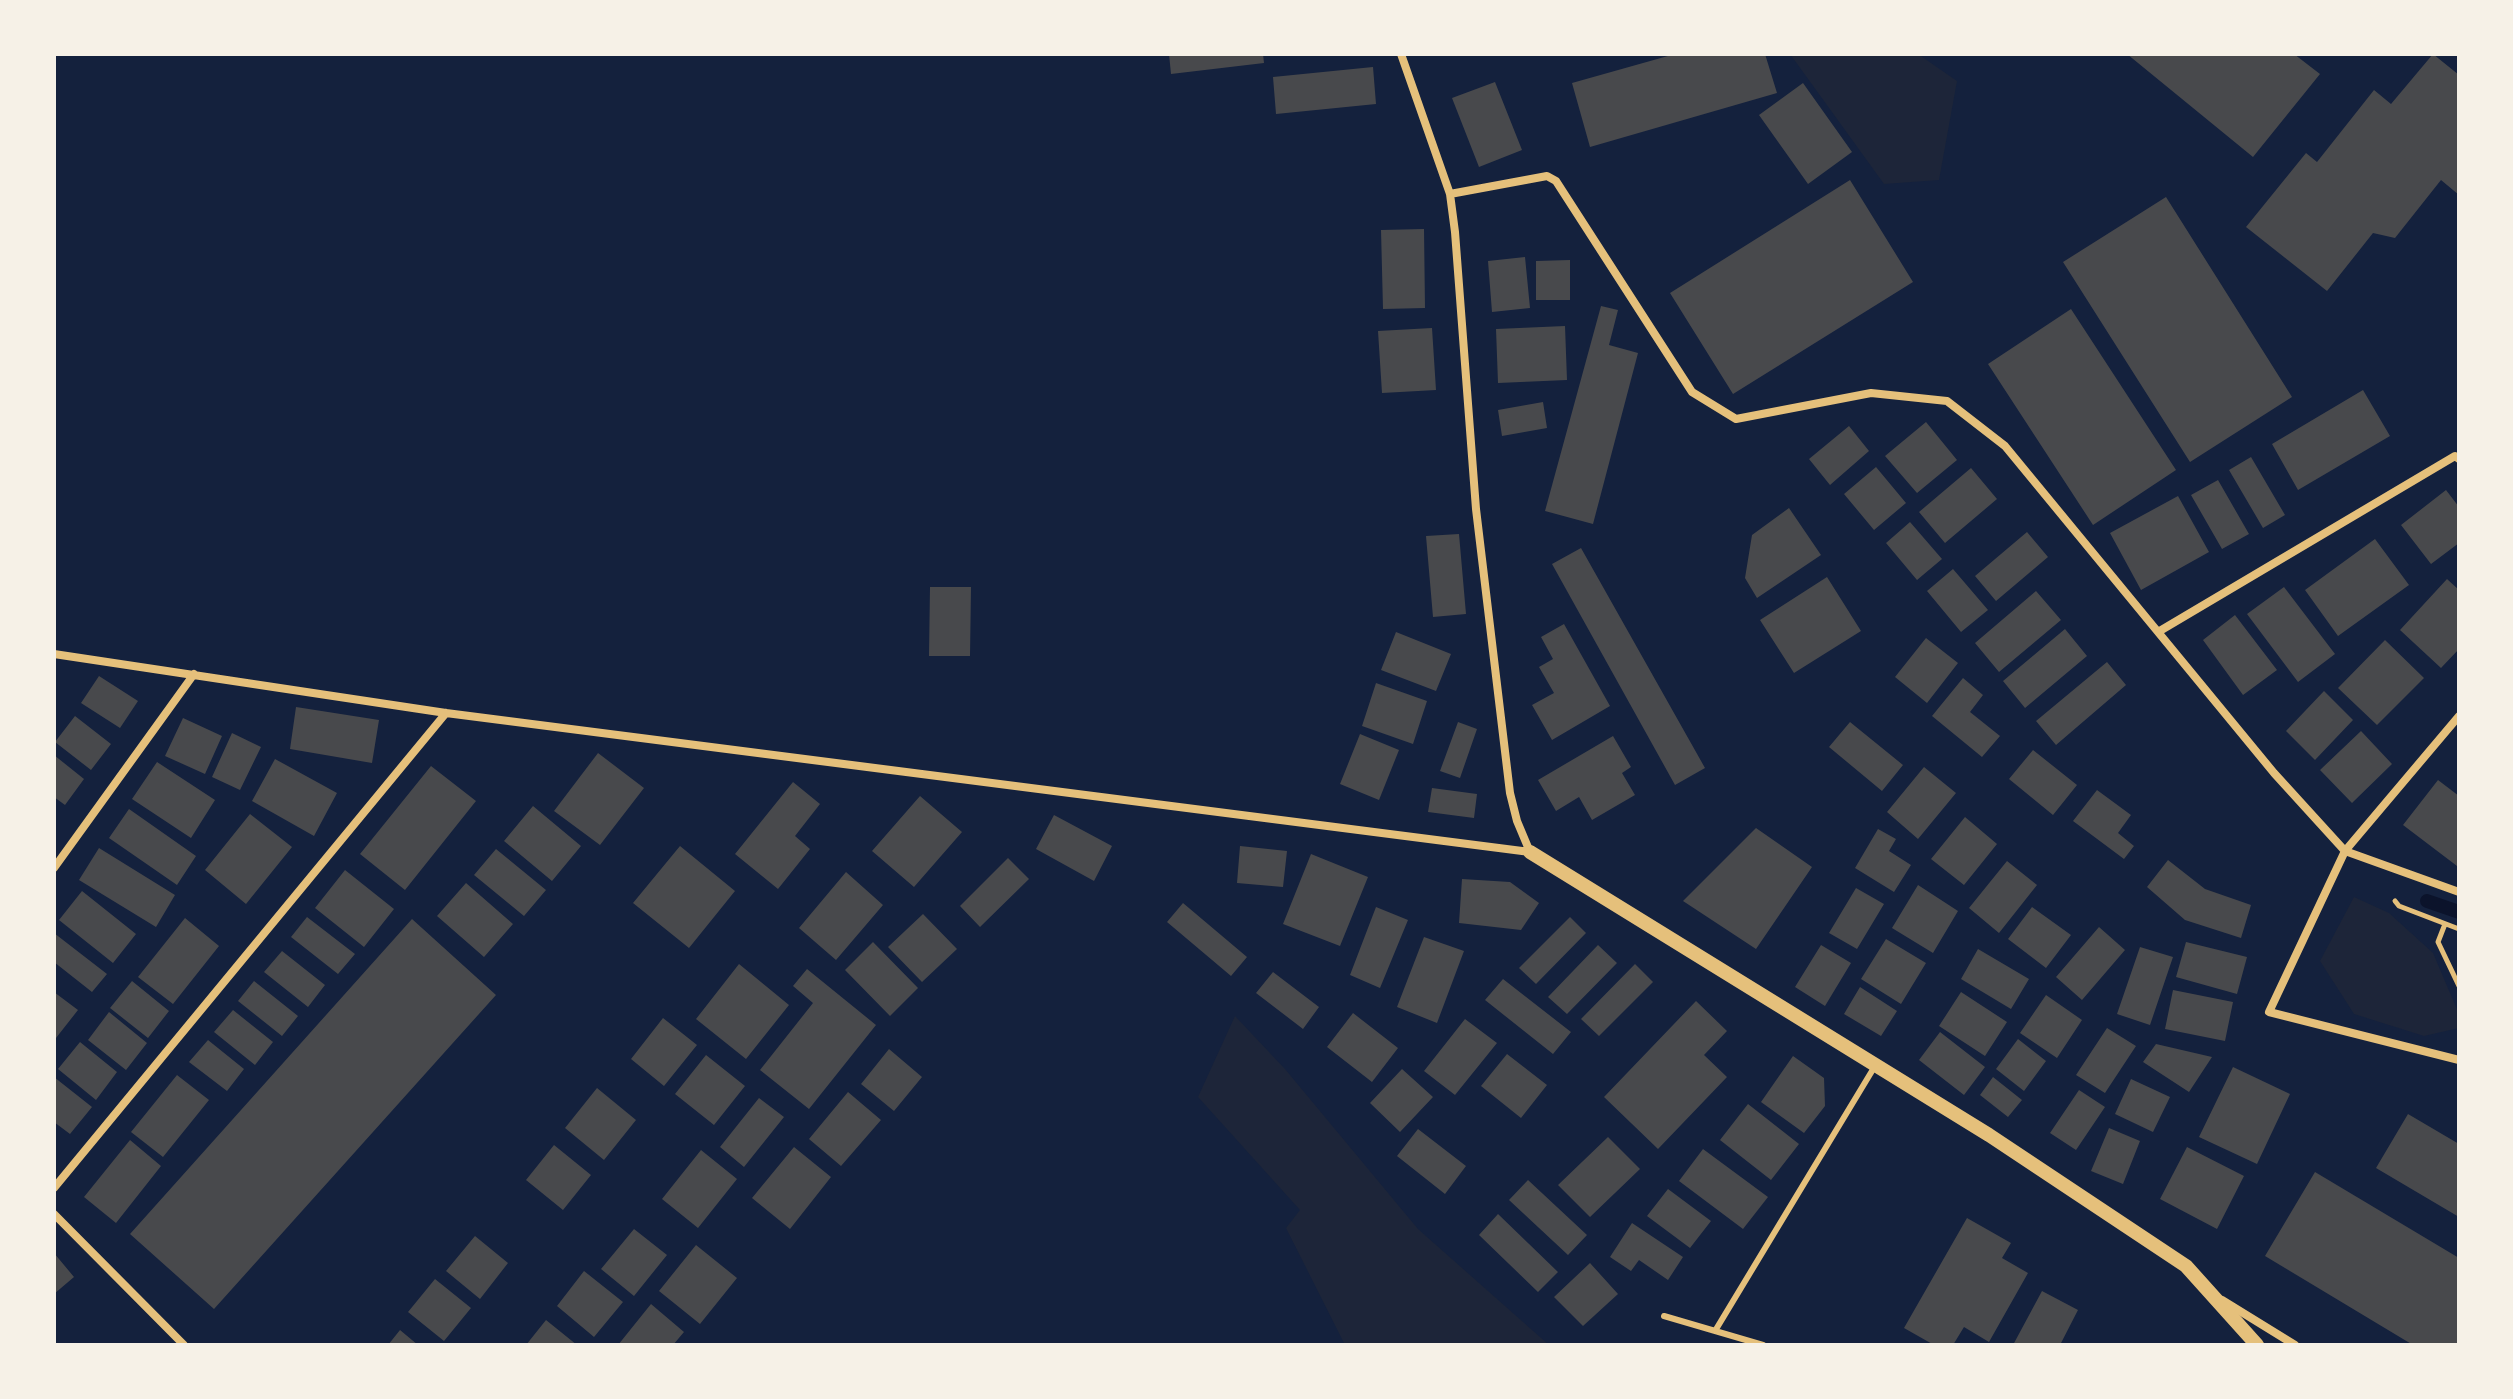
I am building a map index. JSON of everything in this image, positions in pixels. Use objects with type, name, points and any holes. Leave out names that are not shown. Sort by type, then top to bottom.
[{"type":"street","points":[[1401,54],[1450,194],[1476,509],[1504,745],[1513,807],[1530,852]]},
{"type":"street","points":[[1450,194],[1547,176],[1556,181],[1692,392],[1736,419],[1871,393],[1947,401],[2005,446],[2274,773],[2345,851],[2459,892]]},
{"type":"street","points":[[2158,632],[2455,456],[2459,459]]},
{"type":"street","points":[[54,654],[446,713],[1530,852],[1989,1135],[2186,1266],[2257,1345]]},
{"type":"street","points":[[54,868],[194,674]]},
{"type":"street","points":[[54,1188],[446,713]]},
{"type":"street","points":[[2459,716],[2345,851],[2269,1012],[2459,1060]]},
{"type":"street","points":[[54,1214],[184,1345]]},
{"type":"street","points":[[2211,1294],[2295,1345]]},
{"type":"lane","points":[[1715,1331],[1875,1066]]},
{"type":"lane","points":[[1664,1316],[1763,1345]]},
{"type":"path","points":[[2445,924],[2438,942],[2459,986]]},
{"type":"shaded area","points":[[1790,54],[1918,54],[1957,81],[1939,180],[1884,184]]},
{"type":"shaded area","points":[[2354,897],[2389,913],[2433,953],[2459,1014],[2459,1028],[2424,1036],[2354,1014],[2320,961]]},
{"type":"shaded area","points":[[1235,1016],[1285,1069],[1418,1229],[1549,1345],[1345,1345],[1286,1228],[1300,1210],[1198,1097]]},
{"type":"building","points":[[1169,54],[1263,54],[1264,63],[1171,74]]},
{"type":"building","points":[[1675,54],[1765,54],[1777,93],[1590,147],[1572,83]]},
{"type":"building","points":[[2127,54],[2294,54],[2320,74],[2253,157]]},
{"type":"building","points":[[2433,54],[2459,75],[2459,195],[2441,180],[2395,238],[2373,233],[2327,291],[2246,227],[2306,153],[2317,162],[2374,90],[2391,104]]},
{"type":"building","points":[[1373,67],[1376,104],[1276,114],[1273,77]]},
{"type":"building","points":[[1495,82],[1522,150],[1479,167],[1452,98]]},
{"type":"building","points":[[1803,83],[1852,152],[1808,184],[1759,115]]},
{"type":"building","points":[[1850,180],[1913,282],[1733,394],[1670,293]]},
{"type":"building","points":[[2166,197],[2292,397],[2190,462],[2063,262]]},
{"type":"building","points":[[1424,229],[1425,308],[1383,309],[1381,230]]},
{"type":"building","points":[[1525,257],[1530,308],[1492,312],[1488,261]]},
{"type":"building","points":[[1570,260],[1570,300],[1536,300],[1536,261]]},
{"type":"building","points":[[1601,306],[1618,310],[1609,345],[1638,353],[1593,524],[1545,511]]},
{"type":"building","points":[[2071,309],[2176,470],[2093,525],[1988,364]]},
{"type":"building","points":[[1565,326],[1567,380],[1498,383],[1496,329]]},
{"type":"building","points":[[1432,328],[1436,390],[1382,393],[1378,331]]},
{"type":"building","points":[[2363,390],[2390,436],[2298,490],[2272,444]]},
{"type":"building","points":[[1543,402],[1547,428],[1502,436],[1498,410]]},
{"type":"building","points":[[1926,422],[1957,460],[1917,493],[1885,456]]},
{"type":"building","points":[[1849,426],[1869,451],[1830,485],[1809,459]]},
{"type":"building","points":[[2251,457],[2285,515],[2263,528],[2229,470]]},
{"type":"building","points":[[1876,467],[1906,503],[1874,530],[1844,494]]},
{"type":"building","points":[[1971,468],[1997,499],[1945,543],[1919,512]]},
{"type":"building","points":[[2218,480],[2249,534],[2222,549],[2191,495]]},
{"type":"building","points":[[2446,490],[2459,507],[2459,543],[2431,564],[2401,525]]},
{"type":"building","points":[[2178,496],[2209,552],[2141,590],[2110,533]]},
{"type":"building","points":[[1789,508],[1821,555],[1757,598],[1745,578],[1752,535]]},
{"type":"building","points":[[1910,522],[1942,559],[1917,580],[1886,543]]},
{"type":"building","points":[[2027,532],[2048,557],[1996,601],[1975,576]]},
{"type":"building","points":[[1459,534],[1466,614],[1433,617],[1426,536]]},
{"type":"building","points":[[2375,539],[2409,585],[2338,636],[2305,590]]},
{"type":"building","points":[[1581,548],[1705,768],[1675,785],[1552,564]]},
{"type":"building","points":[[1953,569],[1988,610],[1961,632],[1927,591]]},
{"type":"building","points":[[1827,577],[1861,631],[1794,673],[1760,620]]},
{"type":"building","points":[[2447,579],[2459,590],[2459,649],[2441,668],[2400,630]]},
{"type":"building","points":[[930,587],[971,587],[970,656],[929,656]]},
{"type":"building","points":[[2284,587],[2335,654],[2298,682],[2247,614]]},
{"type":"building","points":[[2036,591],[2061,620],[1999,672],[1975,643]]},
{"type":"building","points":[[2235,615],[2277,670],[2243,695],[2203,640]]},
{"type":"building","points":[[1564,624],[1610,706],[1552,740],[1532,705],[1554,693],[1539,667],[1553,659],[1541,637]]},
{"type":"building","points":[[2065,629],[2087,656],[2025,708],[2003,681]]},
{"type":"building","points":[[1396,632],[1451,654],[1436,691],[1381,670]]},
{"type":"building","points":[[1926,638],[1958,663],[1927,703],[1895,677]]},
{"type":"building","points":[[2385,640],[2424,678],[2377,725],[2338,688]]},
{"type":"building","points":[[2107,662],[2126,685],[2056,745],[2036,721]]},
{"type":"building","points":[[99,676],[138,701],[120,728],[81,703]]},
{"type":"building","points":[[1963,678],[1983,695],[1970,712],[2000,736],[1982,757],[1932,716]]},
{"type":"building","points":[[1376,683],[1427,701],[1413,744],[1362,726]]},
{"type":"building","points":[[2324,691],[2353,720],[2315,760],[2286,731]]},
{"type":"building","points":[[296,707],[379,720],[372,763],[290,749]]},
{"type":"building","points":[[75,716],[111,744],[91,770],[55,742]]},
{"type":"building","points":[[183,718],[222,736],[205,774],[165,756]]},
{"type":"building","points":[[1458,722],[1477,729],[1460,778],[1440,771]]},
{"type":"building","points":[[1850,722],[1903,765],[1882,791],[1829,747]]},
{"type":"building","points":[[2361,731],[2392,764],[2352,803],[2320,770]]},
{"type":"building","points":[[232,733],[261,747],[240,790],[212,777]]},
{"type":"building","points":[[1360,734],[1399,750],[1379,800],[1340,784]]},
{"type":"building","points":[[1613,736],[1631,767],[1622,773],[1635,795],[1592,820],[1579,797],[1556,811],[1538,780]]},
{"type":"building","points":[[2033,750],[2077,785],[2053,815],[2009,779]]},
{"type":"building","points":[[598,753],[644,788],[600,845],[554,811]]},
{"type":"building","points":[[54,755],[84,779],[65,805],[54,797]]},
{"type":"building","points":[[275,759],[337,793],[314,836],[252,801]]},
{"type":"building","points":[[157,762],[215,800],[191,838],[132,799]]},
{"type":"building","points":[[431,766],[476,801],[405,890],[360,854]]},
{"type":"building","points":[[1924,767],[1956,793],[1918,839],[1887,812]]},
{"type":"building","points":[[2438,780],[2459,796],[2457,866],[2403,825]]},
{"type":"building","points":[[793,782],[820,804],[795,836],[810,849],[778,889],[735,854]]},
{"type":"building","points":[[1432,788],[1477,794],[1474,818],[1428,812]]},
{"type":"building","points":[[2097,790],[2131,815],[2118,833],[2134,846],[2124,859],[2073,821]]},
{"type":"building","points":[[920,796],[962,832],[914,887],[872,851]]},
{"type":"building","points":[[533,806],[581,846],[552,881],[504,841]]},
{"type":"building","points":[[129,809],[196,856],[177,885],[109,838]]},
{"type":"building","points":[[250,814],[292,847],[246,904],[205,870]]},
{"type":"building","points":[[1054,815],[1112,846],[1094,881],[1036,849]]},
{"type":"building","points":[[1965,817],[1997,844],[1964,885],[1931,859]]},
{"type":"building","points":[[1756,828],[1812,867],[1756,949],[1683,901]]},
{"type":"building","points":[[1878,829],[1896,839],[1889,851],[1911,865],[1894,892],[1855,868]]},
{"type":"building","points":[[680,846],[735,891],[689,948],[633,903]]},
{"type":"building","points":[[1240,846],[1287,851],[1283,887],[1237,883]]},
{"type":"building","points":[[99,848],[175,895],[156,927],[79,880]]},
{"type":"building","points":[[496,849],[546,890],[524,916],[474,875]]},
{"type":"building","points":[[1311,854],[1368,877],[1340,946],[1283,924]]},
{"type":"building","points":[[1008,858],[1029,879],[980,927],[960,906]]},
{"type":"building","points":[[2168,860],[2205,889],[2251,905],[2241,938],[2185,920],[2147,887]]},
{"type":"building","points":[[2007,861],[2037,885],[1999,933],[1969,908]]},
{"type":"building","points":[[345,870],[394,909],[364,947],[315,908]]},
{"type":"building","points":[[846,872],[883,905],[836,960],[799,928]]},
{"type":"building","points":[[1462,879],[1510,882],[1539,903],[1521,930],[1459,923]]},
{"type":"building","points":[[466,883],[513,924],[484,957],[437,916]]},
{"type":"building","points":[[1918,885],[1958,911],[1933,953],[1892,928]]},
{"type":"building","points":[[1856,888],[1884,904],[1857,949],[1829,933]]},
{"type":"building","points":[[82,891],[136,934],[113,963],[59,920]]},
{"type":"building","points":[[1183,903],[1247,957],[1231,976],[1167,922]]},
{"type":"building","points":[[1376,907],[1408,920],[1380,988],[1350,975]]},
{"type":"building","points":[[2032,907],[2071,935],[2046,968],[2008,939]]},
{"type":"building","points":[[923,914],[957,949],[922,982],[888,947]]},
{"type":"building","points":[[307,917],[355,954],[338,974],[291,937]]},
{"type":"building","points":[[1570,917],[1586,933],[1536,984],[1519,968]]},
{"type":"building","points":[[185,918],[219,946],[173,1004],[138,977]]},
{"type":"building","points":[[412,919],[496,995],[214,1309],[130,1234]]},
{"type":"building","points":[[2099,927],[2125,950],[2082,1000],[2056,977]]},
{"type":"building","points":[[54,933],[107,974],[92,992],[54,962]]},
{"type":"building","points":[[1424,937],[1464,951],[1437,1023],[1397,1007]]},
{"type":"building","points":[[1886,939],[1926,963],[1901,1004],[1861,979]]},
{"type":"building","points":[[873,942],[918,988],[890,1016],[845,970]]},
{"type":"building","points":[[2186,942],[2247,957],[2237,994],[2176,977]]},
{"type":"building","points":[[1598,945],[1617,963],[1567,1014],[1548,997]]},
{"type":"building","points":[[1821,945],[1851,963],[1825,1006],[1795,987]]},
{"type":"building","points":[[2140,947],[2173,957],[2150,1025],[2117,1014]]},
{"type":"building","points":[[1978,949],[2029,979],[2011,1009],[1961,979]]},
{"type":"building","points":[[282,951],[325,985],[308,1007],[264,972]]},
{"type":"building","points":[[739,964],[789,1005],[746,1059],[696,1019]]},
{"type":"building","points":[[1635,964],[1653,982],[1599,1036],[1581,1019]]},
{"type":"building","points":[[807,969],[876,1025],[809,1109],[760,1070],[813,1003],[793,986]]},
{"type":"building","points":[[1273,972],[1319,1007],[1303,1029],[1256,993]]},
{"type":"building","points":[[1503,979],[1571,1032],[1553,1054],[1485,1000]]},
{"type":"building","points":[[132,981],[169,1011],[148,1038],[110,1008]]},
{"type":"building","points":[[254,981],[298,1016],[282,1036],[238,1001]]},
{"type":"building","points":[[1860,987],[1897,1011],[1881,1036],[1844,1014]]},
{"type":"building","points":[[2173,990],[2233,1002],[2225,1041],[2165,1029]]},
{"type":"building","points":[[54,992],[78,1010],[56,1038],[54,1036]]},
{"type":"building","points":[[1961,992],[2007,1022],[1985,1056],[1939,1026]]},
{"type":"building","points":[[2046,995],[2082,1020],[2057,1058],[2020,1033]]},
{"type":"building","points":[[1696,1001],[1727,1031],[1704,1055],[1727,1077],[1658,1149],[1604,1097]]},
{"type":"building","points":[[233,1010],[273,1042],[255,1065],[214,1032]]},
{"type":"building","points":[[109,1012],[147,1043],[126,1070],[88,1040]]},
{"type":"building","points":[[1353,1013],[1398,1048],[1372,1082],[1327,1047]]},
{"type":"building","points":[[663,1018],[697,1045],[664,1086],[631,1059]]},
{"type":"building","points":[[1465,1019],[1497,1043],[1455,1095],[1424,1071]]},
{"type":"building","points":[[2107,1028],[2136,1046],[2105,1093],[2076,1075]]},
{"type":"building","points":[[1940,1032],[1985,1067],[1964,1095],[1919,1060]]},
{"type":"building","points":[[2018,1039],[2046,1061],[2024,1091],[1996,1069]]},
{"type":"building","points":[[208,1040],[244,1069],[227,1091],[189,1062]]},
{"type":"building","points":[[80,1042],[117,1072],[96,1100],[58,1069]]},
{"type":"building","points":[[2156,1044],[2212,1057],[2189,1092],[2143,1062]]},
{"type":"building","points":[[889,1049],[922,1077],[894,1111],[861,1084]]},
{"type":"building","points":[[1507,1054],[1547,1085],[1521,1118],[1481,1086]]},
{"type":"building","points":[[706,1055],[745,1086],[714,1125],[675,1094]]},
{"type":"building","points":[[1793,1056],[1824,1078],[1825,1106],[1804,1133],[1761,1102]]},
{"type":"building","points":[[2233,1067],[2290,1094],[2257,1164],[2199,1137]]},
{"type":"building","points":[[1402,1069],[1433,1097],[1400,1132],[1370,1103]]},
{"type":"building","points":[[177,1075],[209,1100],[163,1157],[131,1132]]},
{"type":"building","points":[[54,1077],[92,1107],[70,1134],[54,1122]]},
{"type":"building","points":[[1993,1077],[2022,1100],[2008,1117],[1980,1095]]},
{"type":"building","points":[[2131,1079],[2170,1097],[2153,1132],[2115,1114]]},
{"type":"building","points":[[597,1088],[636,1120],[604,1160],[565,1128]]},
{"type":"building","points":[[2079,1090],[2105,1107],[2076,1150],[2050,1133]]},
{"type":"building","points":[[848,1092],[881,1120],[841,1166],[809,1139]]},
{"type":"building","points":[[759,1098],[784,1117],[744,1167],[720,1147]]},
{"type":"building","points":[[1748,1104],[1799,1144],[1771,1180],[1720,1140]]},
{"type":"building","points":[[2408,1114],[2459,1144],[2459,1217],[2376,1168]]},
{"type":"building","points":[[2109,1128],[2140,1141],[2123,1184],[2091,1171]]},
{"type":"building","points":[[1418,1129],[1466,1166],[1445,1194],[1397,1156]]},
{"type":"building","points":[[1608,1137],[1640,1169],[1590,1217],[1558,1185]]},
{"type":"building","points":[[130,1140],[161,1166],[116,1223],[84,1197]]},
{"type":"building","points":[[554,1145],[591,1175],[563,1210],[526,1180]]},
{"type":"building","points":[[794,1147],[831,1177],[790,1229],[752,1198]]},
{"type":"building","points":[[2187,1147],[2244,1176],[2217,1229],[2160,1199]]},
{"type":"building","points":[[1703,1149],[1768,1197],[1743,1229],[1679,1181]]},
{"type":"building","points":[[701,1150],[737,1179],[698,1228],[662,1199]]},
{"type":"building","points":[[2315,1172],[2459,1258],[2459,1345],[2413,1345],[2265,1256]]},
{"type":"building","points":[[1528,1180],[1587,1235],[1568,1255],[1509,1200]]},
{"type":"building","points":[[1668,1189],[1711,1221],[1690,1248],[1647,1216]]},
{"type":"building","points":[[1498,1214],[1558,1272],[1538,1292],[1479,1235]]},
{"type":"building","points":[[1967,1218],[2011,1243],[2002,1258],[2028,1273],[1989,1342],[1964,1327],[1953,1345],[1934,1345],[1904,1328]]},
{"type":"building","points":[[1632,1223],[1683,1257],[1668,1280],[1639,1260],[1631,1271],[1610,1257]]},
{"type":"building","points":[[634,1229],[667,1255],[634,1296],[601,1269]]},
{"type":"building","points":[[475,1236],[508,1263],[480,1299],[446,1271]]},
{"type":"building","points":[[696,1245],[737,1278],[700,1324],[659,1291]]},
{"type":"building","points":[[54,1253],[74,1277],[54,1294]]},
{"type":"building","points":[[1590,1263],[1618,1294],[1583,1326],[1554,1297]]},
{"type":"building","points":[[584,1271],[623,1302],[594,1337],[557,1306]]},
{"type":"building","points":[[435,1279],[471,1308],[444,1341],[408,1312]]},
{"type":"building","points":[[2042,1291],[2078,1310],[2060,1345],[2013,1345]]},
{"type":"building","points":[[651,1304],[684,1332],[673,1345],[618,1345]]},
{"type":"building","points":[[546,1320],[577,1345],[526,1345]]},
{"type":"building","points":[[400,1330],[418,1345],[388,1345]]},
{"type":"waterway","points":[[2427,901],[2459,912]]}]
